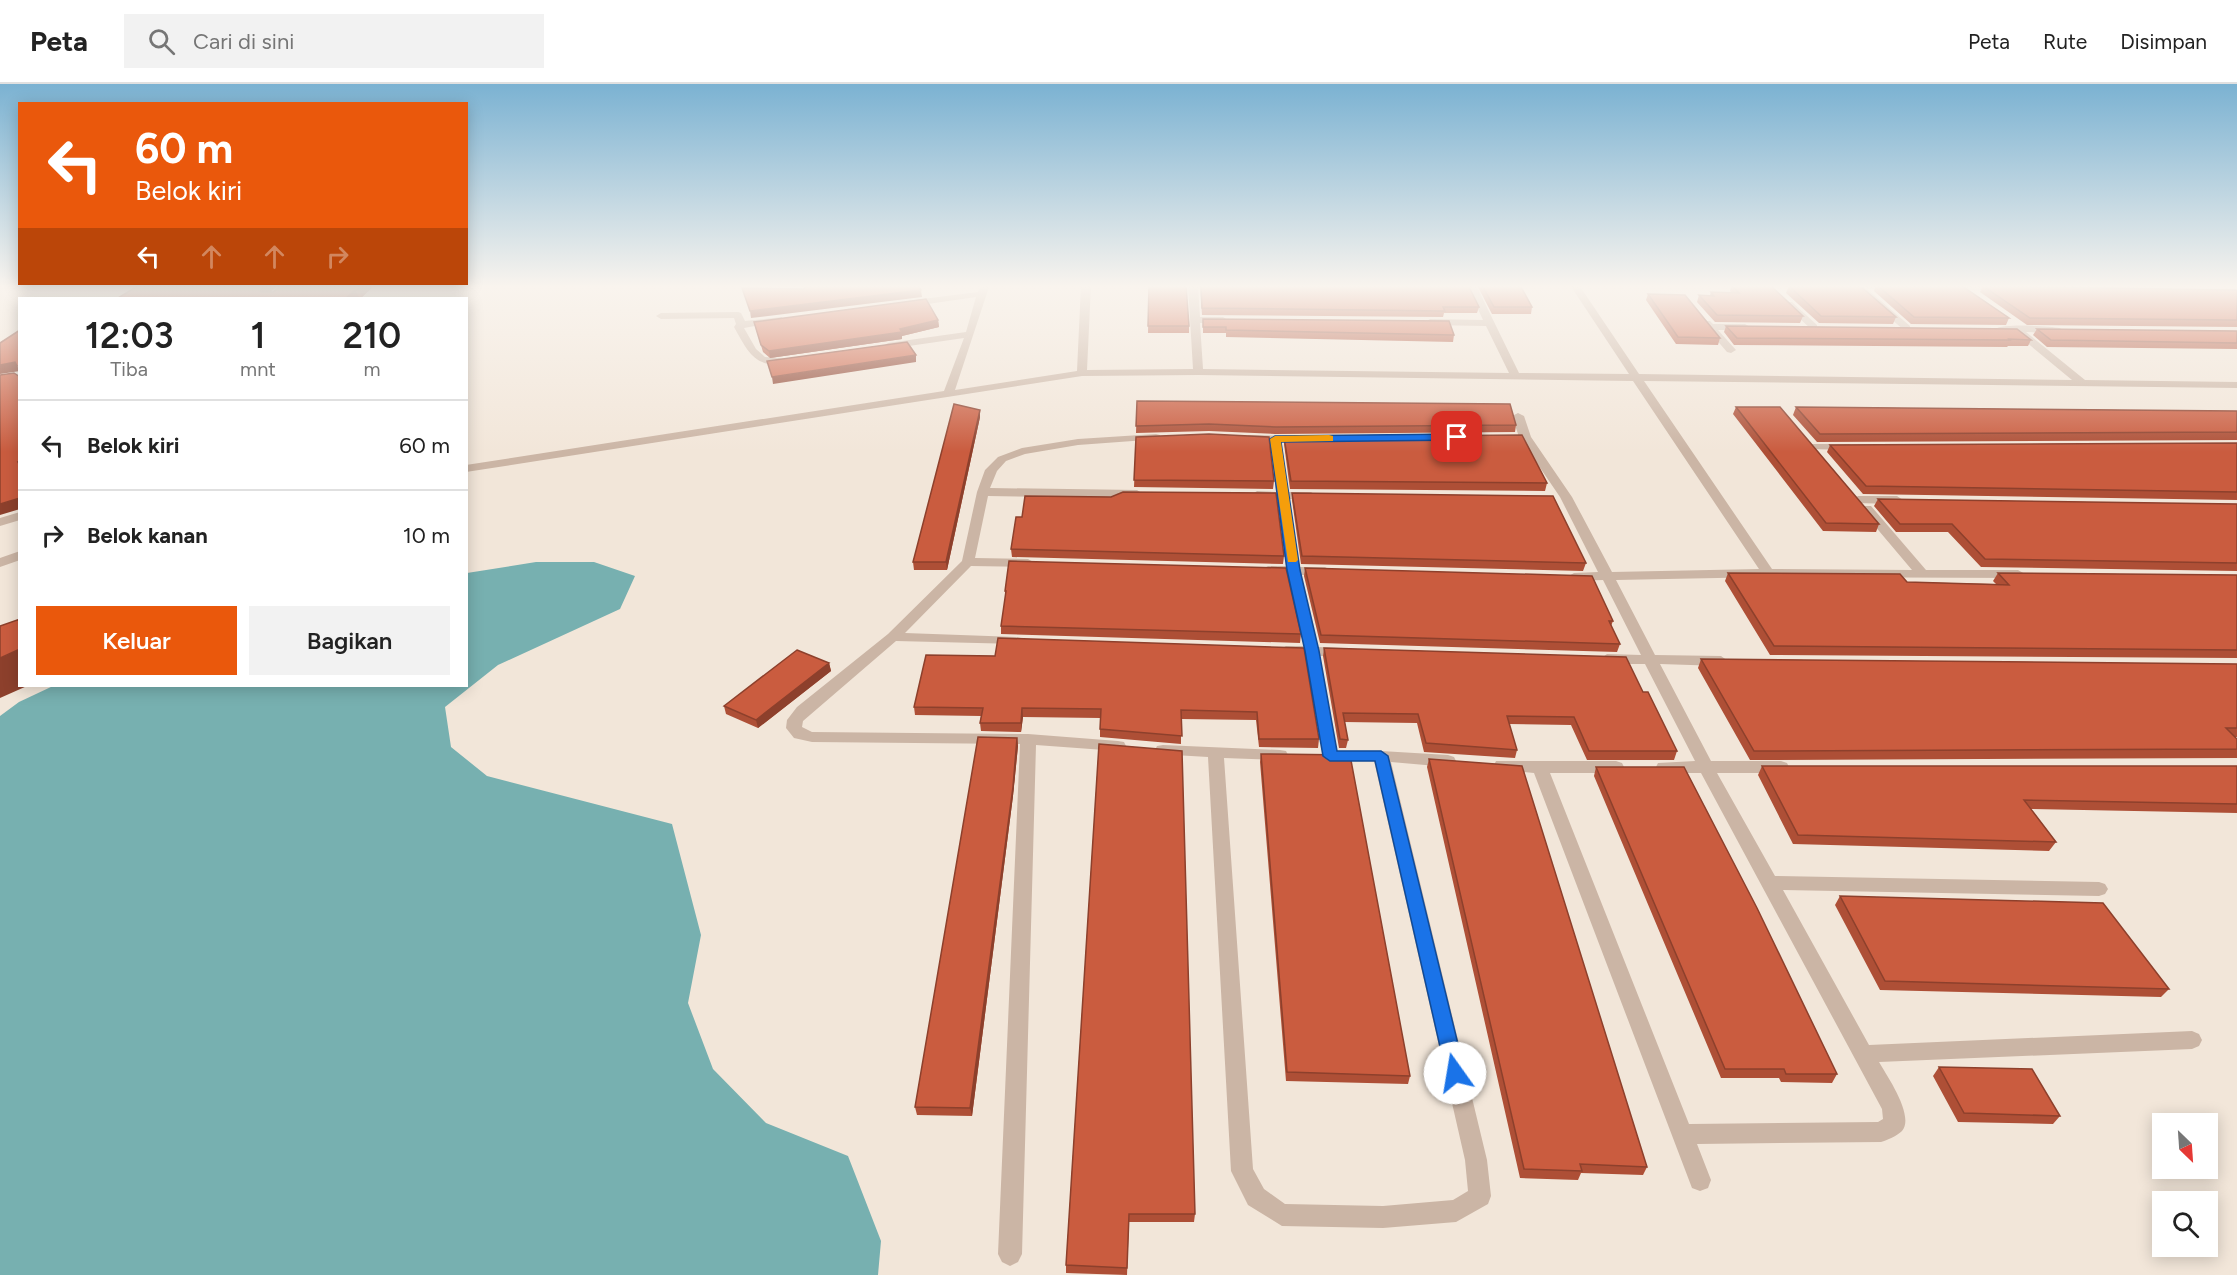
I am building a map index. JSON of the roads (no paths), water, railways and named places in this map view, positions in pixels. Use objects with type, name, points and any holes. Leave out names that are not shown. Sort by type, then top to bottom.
[{"type":"street","points":[[748,341],[762,361],[776,363],[799,359]]},
{"type":"street","points":[[879,348],[927,341]]},
{"type":"street","points":[[948,395],[968,341]]},
{"type":"street","points":[[1082,373],[1083,341]]},
{"type":"street","points":[[1196,341],[1198,372]]},
{"type":"street","points":[[1498,341],[1516,377]]},
{"type":"street","points":[[1612,341],[1768,573]]},
{"type":"street","points":[[1723,341],[1731,350]]},
{"type":"street","points":[[2033,341],[2082,383]]},
{"type":"street","points":[[468,469],[1082,373],[1198,372],[2237,385]]},
{"type":"street","points":[[1518,416],[1519,437],[1560,496],[1609,578],[1649,660],[1706,767],[1772,883],[1893,1108],[1894,1124],[1881,1132],[1683,1134]]},
{"type":"street","points":[[1174,437],[1078,442],[1022,451],[1002,459],[991,470],[982,492],[968,562],[893,637],[802,711],[795,720],[794,728],[800,734],[812,737],[1028,740],[1216,753],[1296,755]]},
{"type":"street","points":[[1231,437],[1311,439]]},
{"type":"street","points":[[1275,439],[1293,570],[1312,651],[1325,755],[1381,756],[1460,762]]},
{"type":"street","points":[[1813,448],[1860,447]]},
{"type":"street","points":[[982,492],[1144,494]]},
{"type":"street","points":[[1248,495],[1318,496]]},
{"type":"street","points":[[1905,500],[1854,495],[1922,573]]},
{"type":"street","points":[[0,522],[18,517]]},
{"type":"street","points":[[0,563],[18,556]]},
{"type":"street","points":[[968,562],[1037,563]]},
{"type":"street","points":[[1258,569],[1340,572]]},
{"type":"street","points":[[1562,577],[1609,578],[1768,573],[2027,574]]},
{"type":"street","points":[[893,637],[1036,642]]},
{"type":"street","points":[[1276,650],[1359,652]]},
{"type":"street","points":[[1591,658],[1731,661]]},
{"type":"street","points":[[1010,1254],[1028,740]]},
{"type":"street","points":[[1216,753],[1242,1171],[1256,1197],[1282,1215],[1383,1218],[1456,1211],[1480,1196],[1476,1160],[1381,756]]},
{"type":"street","points":[[1483,764],[1540,768],[1800,767]]},
{"type":"street","points":[[1540,768],[1700,1180]]},
{"type":"street","points":[[1772,883],[2099,889]]},
{"type":"street","points":[[1864,1053],[2192,1040]]},
{"type":"water","points":[[536,562],[594,562],[635,576],[620,609],[498,665],[445,707],[451,747],[487,776],[672,824],[701,935],[688,1003],[713,1069],[766,1123],[848,1156],[881,1241],[878,1275],[0,1275],[0,716],[19,702],[51,687],[468,687],[468,573]]}]
